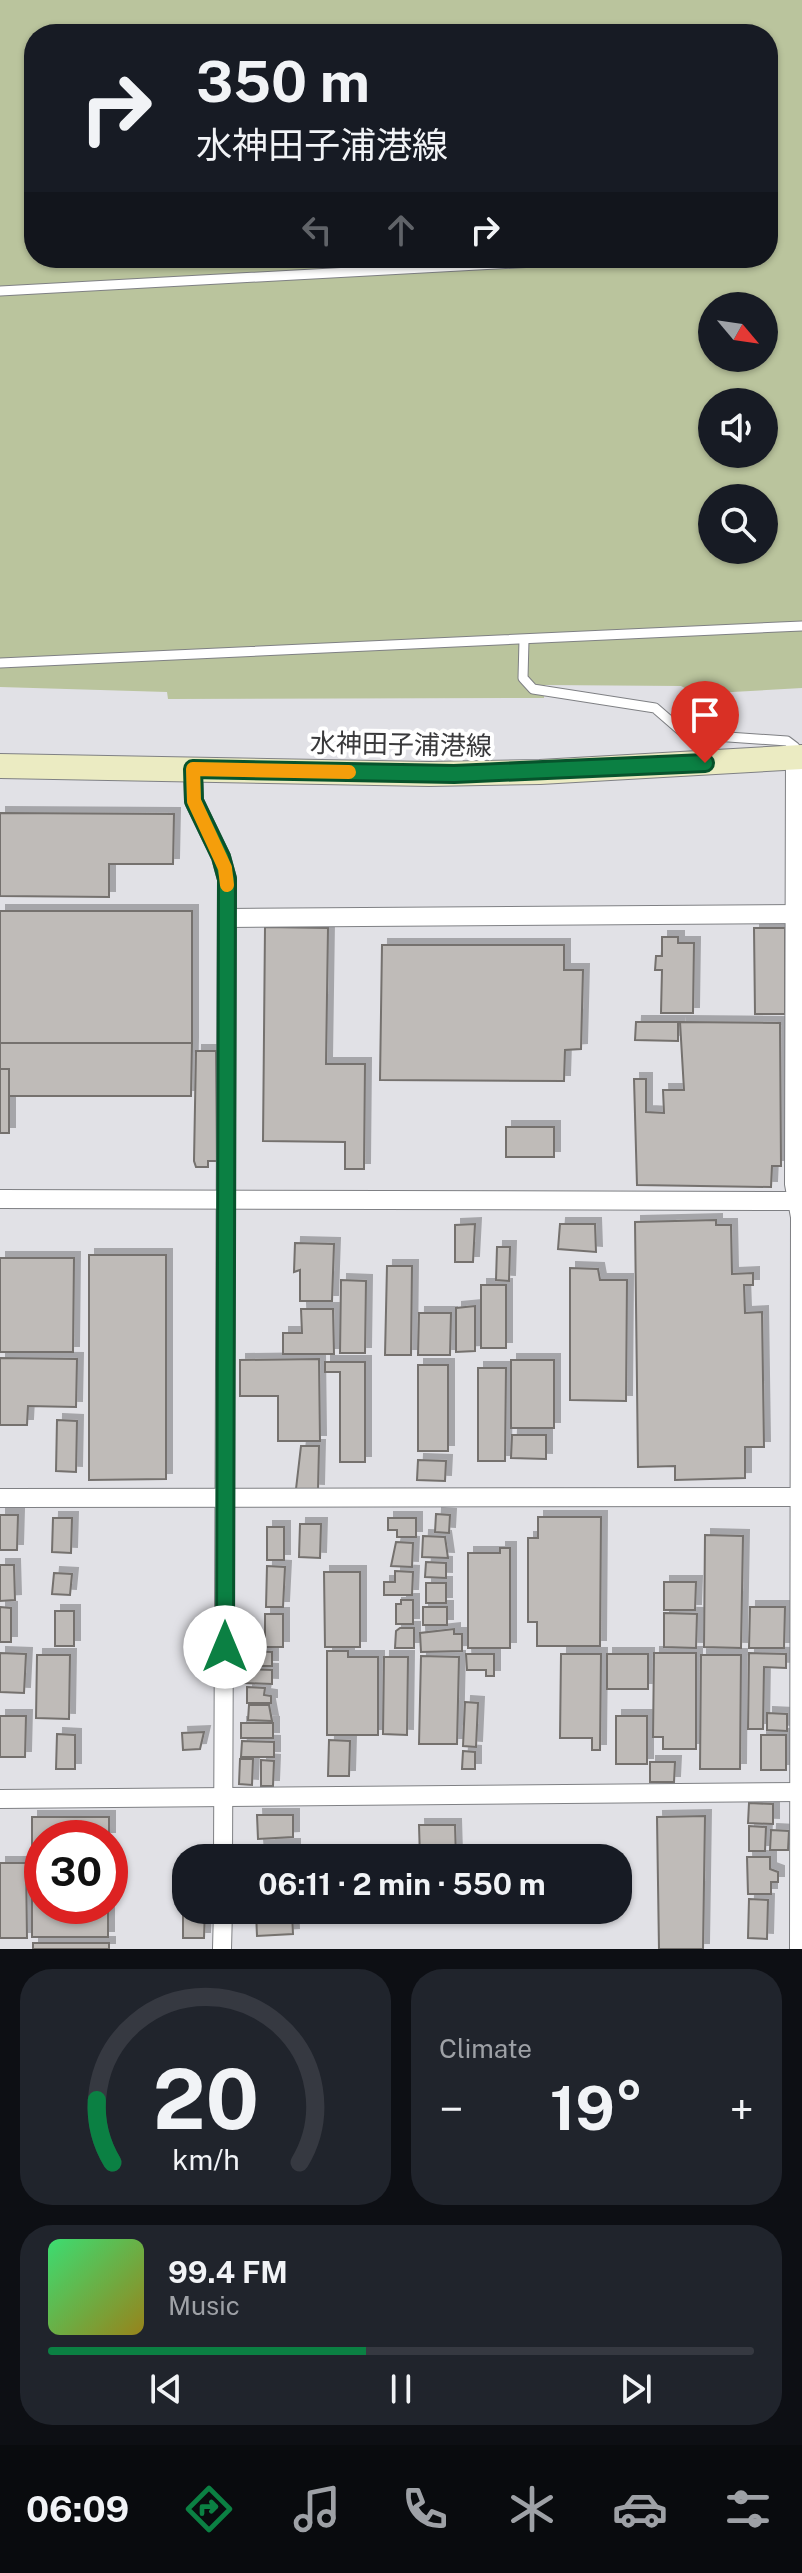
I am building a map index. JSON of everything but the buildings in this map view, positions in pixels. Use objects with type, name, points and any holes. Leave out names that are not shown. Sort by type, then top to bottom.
[{"type":"main road","name":"水神田子浦港線","points":[[0,766],[479,773],[799,757]]},
{"type":"street","points":[[799,757],[794,1184],[800,1201],[799,1949]]},
{"type":"street","points":[[193,769],[194,801],[225,868],[227,918],[223,1844]]},
{"type":"street","points":[[227,918],[799,914]]},
{"type":"street","points":[[0,1199],[800,1201]]},
{"type":"street","points":[[0,1498],[800,1497]]},
{"type":"street","points":[[0,1799],[800,1792]]},
{"type":"street","points":[[222,1949],[223,1924]]},
{"type":"lane","points":[[0,291],[423,268]]},
{"type":"lane","points":[[0,663],[802,626]]},
{"type":"lane","points":[[524,640],[523,678],[533,689],[655,708],[685,734],[787,741],[795,747],[799,757]]},
{"type":"green space","points":[[0,0],[802,0],[802,688],[696,694],[681,686],[545,685],[544,698],[168,699],[167,692],[0,687]]},
{"type":"slow traffic","points":[[227,885],[221,857],[194,801],[193,769],[349,772]]},
{"type":"route","points":[[225,1647],[227,879],[221,857],[194,801],[193,769],[454,774],[705,763]]}]
